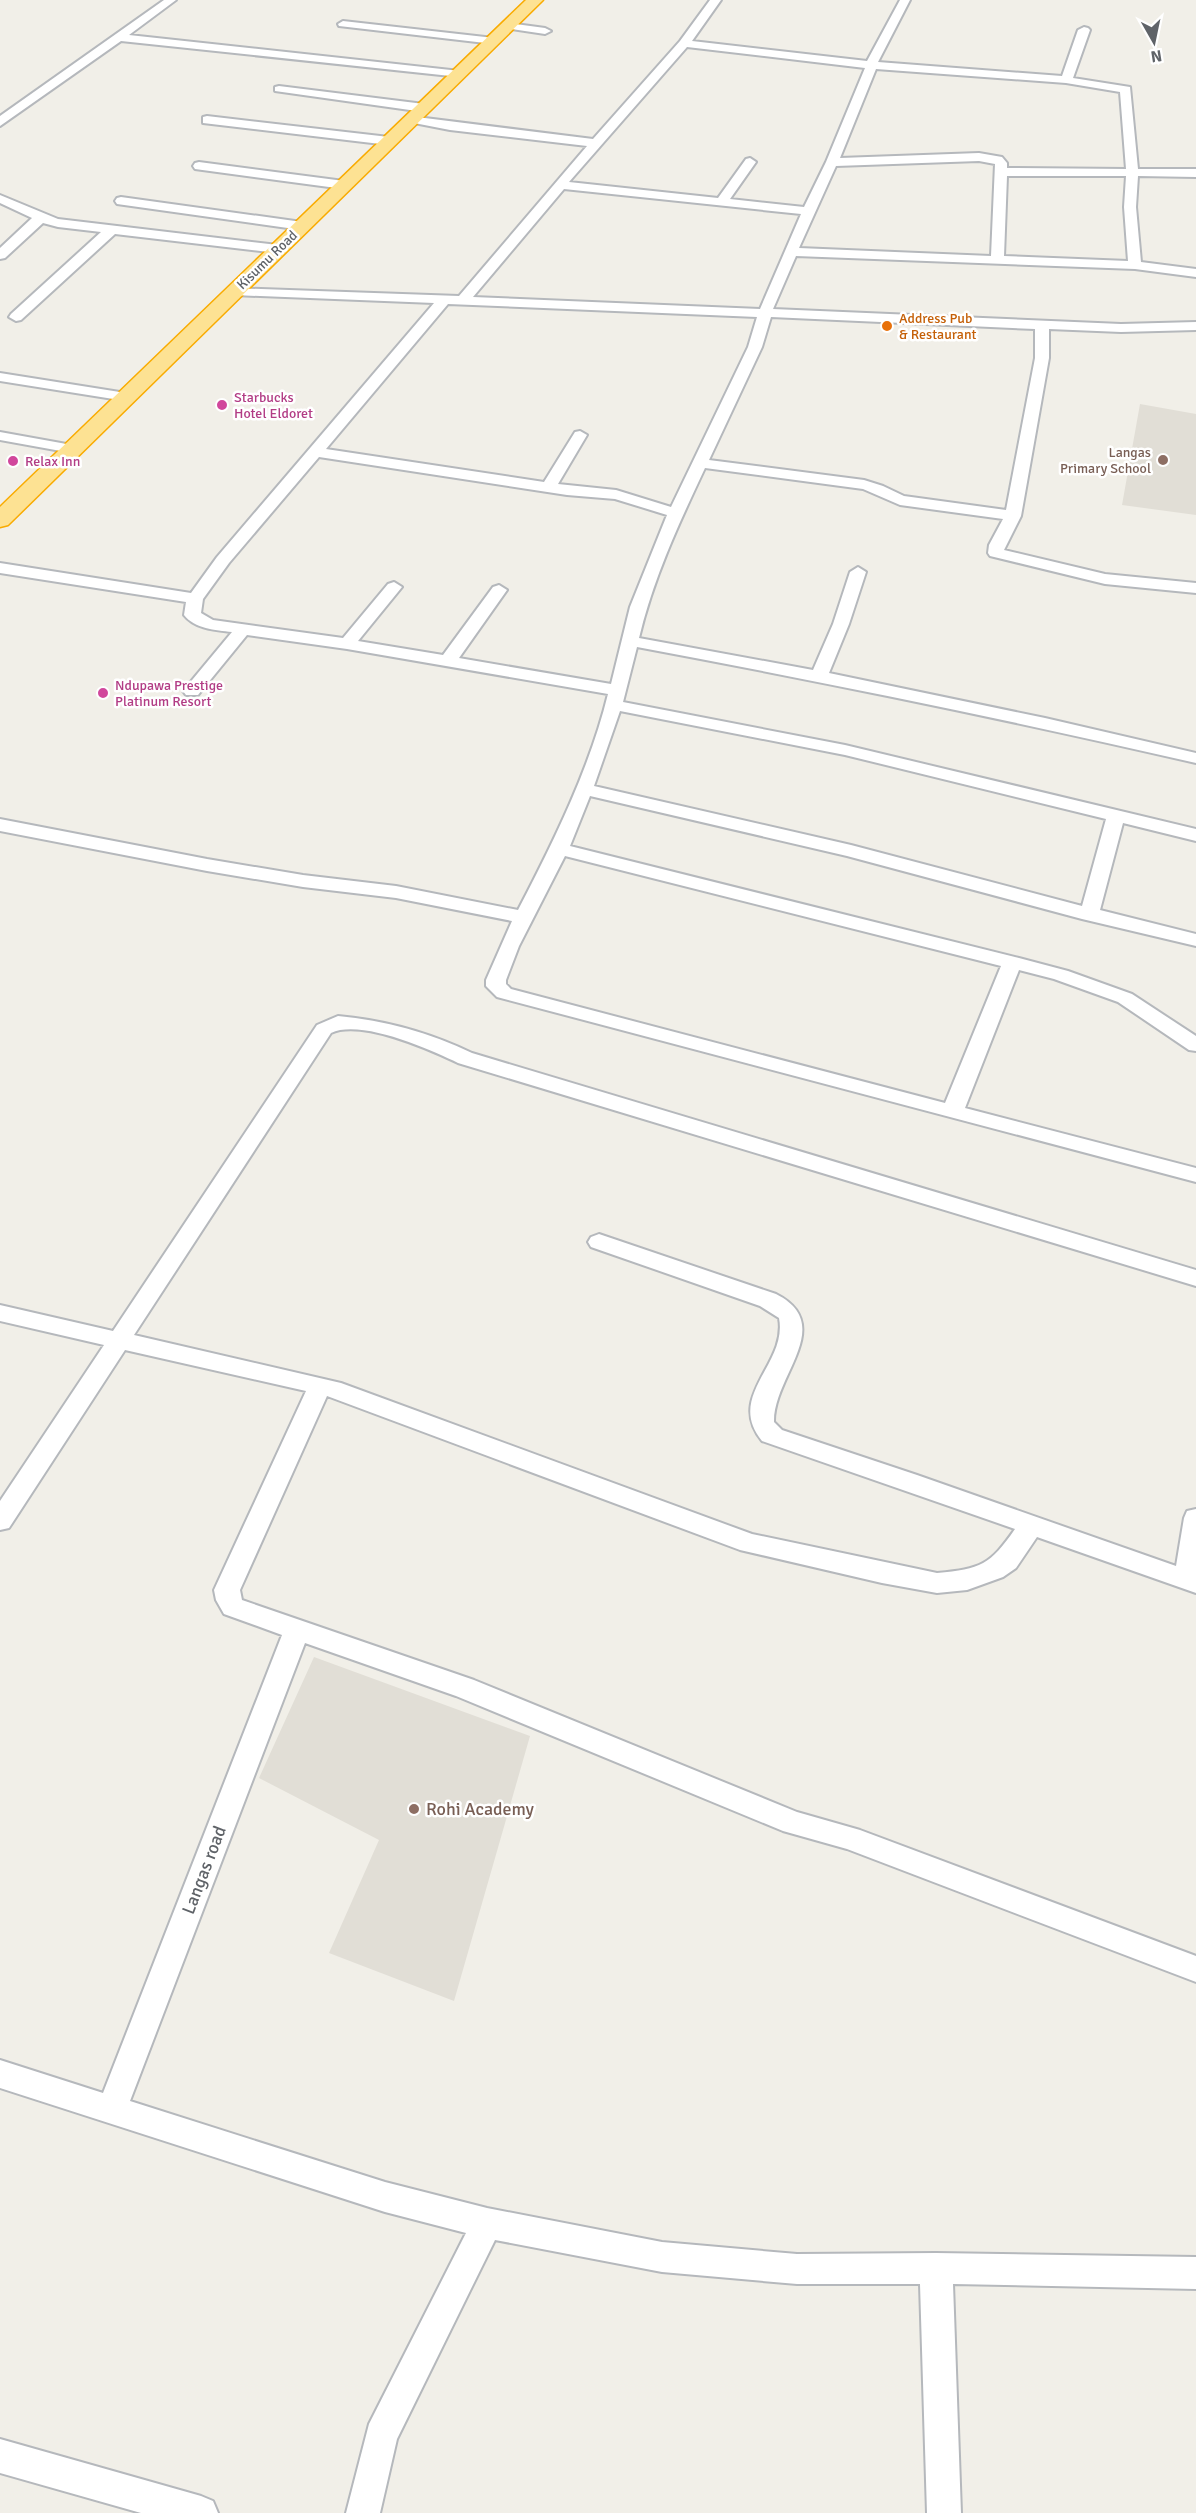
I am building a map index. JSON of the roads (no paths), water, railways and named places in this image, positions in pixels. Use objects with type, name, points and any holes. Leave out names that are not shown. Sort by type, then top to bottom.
[{"type":"highway","name":"Kisumu Road","points":[[0,520],[535,0]]},
{"type":"street","points":[[0,122],[5,112],[171,0]]},
{"type":"street","points":[[463,300],[559,185],[684,43],[716,0]]},
{"type":"street","points":[[905,0],[884,37],[765,313],[754,347],[676,513],[638,607],[615,697],[584,789],[559,849],[524,917],[496,980],[496,986],[504,993],[1196,1175]]},
{"type":"street","points":[[343,24],[494,41]]},
{"type":"street","points":[[508,26],[545,31]]},
{"type":"street","points":[[1066,80],[1084,30]]},
{"type":"street","points":[[118,37],[460,74]]},
{"type":"street","points":[[684,43],[872,65],[1066,80],[1126,89],[1132,171],[1130,207],[1135,265]]},
{"type":"street","points":[[279,89],[418,113],[450,126],[596,143]]},
{"type":"street","points":[[207,120],[389,141]]},
{"type":"street","points":[[832,162],[986,158],[998,160],[1001,163],[998,259]]},
{"type":"street","points":[[721,203],[750,162]]},
{"type":"street","points":[[199,166],[344,185]]},
{"type":"street","points":[[1000,172],[1196,173]]},
{"type":"street","points":[[559,185],[808,211]]},
{"type":"street","points":[[0,199],[31,210],[40,218],[111,230],[278,249]]},
{"type":"street","points":[[121,201],[302,226]]},
{"type":"street","points":[[0,255],[40,218]]},
{"type":"street","points":[[16,317],[111,230]]},
{"type":"street","points":[[791,252],[1135,265],[1196,273]]},
{"type":"street","points":[[234,291],[1042,325],[1137,328],[1196,326]]},
{"type":"street","points":[[445,299],[223,560],[195,599],[192,615],[196,619],[209,624],[448,661],[615,697],[1196,835]]},
{"type":"street","points":[[1042,325],[1042,358],[1013,516],[996,550],[1000,555],[1105,579],[1196,588]]},
{"type":"street","points":[[0,377],[126,397]]},
{"type":"street","points":[[548,487],[580,435]]},
{"type":"street","points":[[0,436],[72,449]]},
{"type":"street","points":[[316,452],[616,495],[676,513]]},
{"type":"street","points":[[699,463],[864,485],[900,500],[1013,516]]},
{"type":"street","points":[[0,568],[195,599]]},
{"type":"street","points":[[819,676],[841,624],[858,572]]},
{"type":"street","points":[[347,644],[394,587]]},
{"type":"street","points":[[448,661],[499,590]]},
{"type":"street","points":[[192,690],[243,629]]},
{"type":"street","points":[[630,641],[819,676],[1045,723],[1196,758]]},
{"type":"street","points":[[584,789],[851,851],[958,882],[1196,940]]},
{"type":"street","points":[[1089,915],[1116,816]]},
{"type":"street","points":[[3,830],[250,872],[396,892],[524,917]]},
{"type":"street","points":[[559,849],[1060,975],[1125,998],[1142,1007],[1196,1045]]},
{"type":"street","points":[[953,1110],[1012,962]]},
{"type":"street","points":[[0,1521],[324,1029],[338,1022],[426,1040],[465,1058],[1196,1278]]},
{"type":"street","points":[[599,1242],[768,1300],[783,1308],[791,1319],[792,1333],[762,1405],[761,1420],[768,1433],[781,1440],[1032,1524],[1192,1582],[1196,1518]]},
{"type":"street","points":[[0,1313],[320,1386],[749,1543],[882,1573],[937,1583],[967,1580],[994,1570],[1007,1561],[1032,1524]]},
{"type":"street","points":[[320,1386],[227,1590],[233,1607],[465,1688],[793,1823],[850,1838],[1196,1969]]},
{"type":"street","name":"Langas road","points":[[111,2110],[297,1630]]},
{"type":"street","points":[[0,2074],[385,2197],[488,2223],[662,2257],[797,2269],[936,2268],[1196,2273]]},
{"type":"street","points":[[363,2513],[381,2436],[488,2223]]},
{"type":"street","points":[[936,2268],[944,2513]]},
{"type":"street","points":[[0,2456],[201,2513]]},
{"type":"place","name":"Address Pub & Restaurant","points":[[887,326]]},
{"type":"place","name":"Starbucks Hotel Eldoret","points":[[222,405]]},
{"type":"place","name":"Langas Primary School","points":[[1163,460]]},
{"type":"place","name":"Relax Inn","points":[[13,461]]},
{"type":"place","name":"Ndupawa Prestige Platinum Resort","points":[[103,693]]},
{"type":"place","name":"Rohi Academy","points":[[414,1809]]}]
